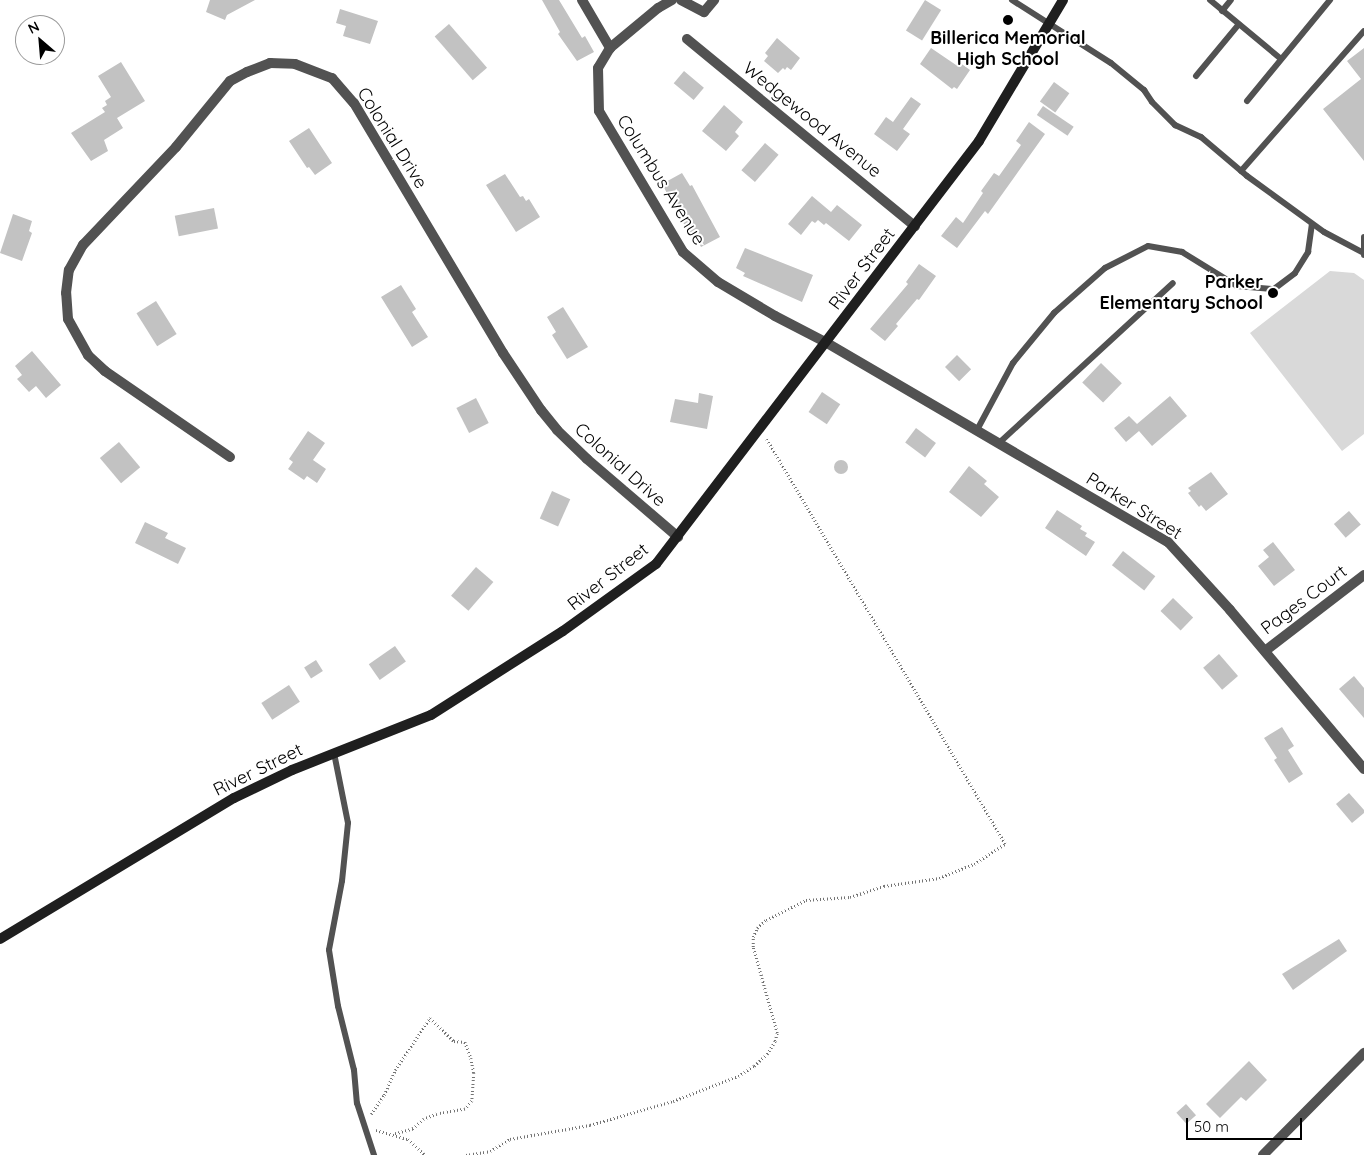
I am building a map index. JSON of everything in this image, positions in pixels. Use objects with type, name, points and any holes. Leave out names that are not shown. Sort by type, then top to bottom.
[{"type":"main road","name":"River Street","points":[[0,939],[194,821],[292,770],[431,715],[563,631],[656,564],[678,538],[979,141],[1063,0]]},
{"type":"street","points":[[582,0],[610,48],[658,8],[672,0]]},
{"type":"street","points":[[681,0],[704,12],[714,0]]},
{"type":"street","name":"Wedgewood Avenue","points":[[687,40],[916,226]]},
{"type":"street","name":"Columbus Avenue","points":[[610,48],[598,68],[599,111],[683,252],[718,282],[775,316],[827,342]]},
{"type":"street","name":"Colonial Drive","points":[[230,458],[104,371],[88,355],[68,320],[66,293],[69,270],[83,245],[170,154],[230,81],[270,63],[295,64],[332,78],[354,103],[503,353],[541,410],[587,459],[678,538]]},
{"type":"street","name":"Parker Street","points":[[827,342],[1168,542],[1265,651],[1364,769]]},
{"type":"street","name":"Pages Court","points":[[1265,651],[1364,575]]},
{"type":"street","points":[[1263,1155],[1364,1053]]},
{"type":"lane","points":[[1012,0],[1111,63],[1144,90],[1152,102],[1175,124],[1201,137],[1242,172],[1312,224],[1363,254],[1364,237]]},
{"type":"lane","points":[[1210,0],[1281,59]]},
{"type":"lane","points":[[1222,11],[1231,0]]},
{"type":"lane","points":[[1247,101],[1330,0]]},
{"type":"lane","points":[[1196,76],[1239,24]]},
{"type":"lane","points":[[1242,172],[1364,31]]},
{"type":"lane","points":[[977,430],[1013,363],[1054,313],[1105,268],[1148,246],[1182,252],[1237,286],[1274,289],[1295,273],[1308,252],[1312,224]]},
{"type":"lane","points":[[999,443],[1173,282]]},
{"type":"lane","points":[[334,754],[348,823],[342,881],[329,950],[338,1006],[354,1070],[357,1103],[374,1155]]},
{"type":"path","points":[[466,1155],[490,1150],[510,1139],[590,1125],[673,1101],[738,1076],[754,1066],[767,1054],[775,1042],[777,1032],[753,947],[753,937],[757,928],[766,920],[806,900],[850,897],[884,886],[939,878],[974,864],[1005,844],[760,430]]},
{"type":"path","points":[[394,1134],[413,1129],[424,1119],[437,1114],[465,1109],[472,1101],[474,1073],[465,1042],[454,1040],[430,1018],[395,1070],[384,1095],[368,1118],[366,1127],[408,1139],[425,1155]]},
{"type":"path","points":[[490,1150],[495,1155]]},
{"type":"shaded area","points":[[1330,271],[1354,273],[1364,280],[1364,434],[1342,451],[1250,333]]},
{"type":"building","points":[[210,0],[255,0],[227,15],[225,20],[206,12]]},
{"type":"building","points":[[542,0],[559,0],[582,38],[585,36],[594,52],[577,61],[558,34],[560,32]]},
{"type":"building","points":[[925,0],[941,10],[922,41],[906,31]]},
{"type":"building","points":[[340,9],[378,21],[370,44],[343,36],[346,26],[336,23]]},
{"type":"building","points":[[449,24],[487,68],[473,80],[435,36]]},
{"type":"building","points":[[777,38],[800,58],[791,70],[787,67],[778,73],[764,61],[768,56],[765,53]]},
{"type":"building","points":[[931,48],[956,65],[959,62],[970,70],[957,89],[954,87],[952,89],[920,64]]},
{"type":"building","points":[[1364,48],[1364,161],[1323,109],[1361,79],[1347,61]]},
{"type":"building","points":[[121,62],[145,101],[117,118],[123,128],[104,140],[108,151],[91,161],[71,133],[105,112],[102,108],[107,105],[105,101],[111,97],[98,76]]},
{"type":"building","points":[[684,71],[704,88],[694,100],[674,83]]},
{"type":"building","points":[[1054,82],[1069,93],[1055,113],[1040,101]]},
{"type":"building","points":[[911,97],[921,104],[903,129],[910,134],[897,151],[874,134],[886,117],[893,122]]},
{"type":"building","points":[[724,105],[743,122],[735,132],[739,136],[726,151],[702,131]]},
{"type":"building","points":[[1043,106],[1074,127],[1068,136],[1037,115]]},
{"type":"building","points":[[1029,122],[1045,134],[988,214],[985,211],[957,248],[941,236],[956,217],[963,223],[983,193],[981,191],[994,173],[999,176],[1021,145],[1016,141]]},
{"type":"building","points":[[309,128],[332,163],[315,175],[309,167],[307,168],[289,141]]},
{"type":"building","points":[[765,143],[779,155],[755,182],[741,170]]},
{"type":"building","points":[[682,173],[690,186],[692,185],[720,237],[701,247],[694,233],[690,235],[662,184]]},
{"type":"building","points":[[505,174],[520,197],[523,196],[526,201],[529,199],[540,217],[516,232],[486,185]]},
{"type":"building","points":[[812,196],[831,212],[837,205],[862,225],[849,241],[826,223],[824,225],[818,220],[815,223],[812,221],[801,235],[788,224]]},
{"type":"building","points":[[214,208],[218,229],[179,236],[175,216]]},
{"type":"building","points":[[13,214],[32,221],[29,231],[32,233],[22,261],[0,253]]},
{"type":"building","points":[[745,248],[813,275],[802,302],[743,276],[745,273],[736,268]]},
{"type":"building","points":[[919,264],[936,276],[919,300],[917,299],[896,324],[898,326],[885,341],[870,329],[908,284],[906,282]]},
{"type":"building","points":[[401,285],[416,309],[412,312],[428,337],[412,347],[381,297]]},
{"type":"building","points":[[156,301],[177,334],[157,346],[136,313]]},
{"type":"building","points":[[563,307],[588,347],[567,359],[552,335],[556,332],[547,317]]},
{"type":"building","points":[[32,351],[61,385],[46,398],[36,386],[29,392],[17,379],[22,375],[15,366]]},
{"type":"building","points":[[957,355],[971,369],[959,381],[945,367]]},
{"type":"building","points":[[1101,363],[1122,383],[1103,403],[1082,382]]},
{"type":"building","points":[[822,392],[840,404],[827,424],[809,412]]},
{"type":"building","points":[[699,393],[713,396],[707,429],[670,422],[675,399],[698,403]]},
{"type":"building","points":[[1170,396],[1187,416],[1152,446],[1139,431],[1126,442],[1114,428],[1129,416],[1137,424]]},
{"type":"building","points":[[476,398],[489,423],[469,433],[456,408]]},
{"type":"building","points":[[916,428],[936,443],[925,457],[905,442]]},
{"type":"building","points":[[308,431],[325,443],[313,460],[326,469],[317,483],[307,476],[304,480],[288,469],[293,462],[289,459]]},
{"type":"building","points":[[119,442],[140,467],[121,483],[100,458]]},
{"type":"building","points":[[841,460],[846,462],[848,467],[846,472],[841,474],[836,472],[834,467],[836,462]]},
{"type":"building","points":[[969,466],[987,481],[984,484],[999,497],[981,517],[949,492]]},
{"type":"building","points":[[1211,472],[1228,494],[1206,511],[1201,505],[1199,507],[1188,493],[1191,491],[1188,488]]},
{"type":"building","points":[[552,491],[570,499],[558,527],[540,518]]},
{"type":"building","points":[[1057,510],[1082,526],[1080,529],[1087,533],[1085,536],[1095,542],[1086,556],[1045,528]]},
{"type":"building","points":[[1349,511],[1361,525],[1346,538],[1334,524]]},
{"type":"building","points":[[145,522],[168,533],[165,538],[186,548],[178,564],[135,543]]},
{"type":"building","points":[[1273,542],[1295,570],[1274,586],[1258,566],[1269,557],[1263,550]]},
{"type":"building","points":[[1123,551],[1155,576],[1144,590],[1112,565]]},
{"type":"building","points":[[476,567],[493,582],[468,611],[451,596]]},
{"type":"building","points":[[1173,598],[1193,617],[1181,630],[1160,611]]},
{"type":"building","points":[[395,646],[406,662],[380,680],[369,664]]},
{"type":"building","points":[[1219,654],[1238,676],[1222,690],[1203,668]]},
{"type":"building","points":[[316,660],[323,671],[311,678],[304,667]]},
{"type":"building","points":[[1354,676],[1364,688],[1364,718],[1339,689]]},
{"type":"building","points":[[289,685],[300,702],[272,720],[261,703]]},
{"type":"building","points":[[1282,727],[1294,746],[1288,750],[1303,774],[1289,783],[1274,760],[1277,758],[1264,738]]},
{"type":"building","points":[[1349,793],[1364,810],[1364,813],[1352,823],[1336,804]]},
{"type":"building","points":[[1339,939],[1347,951],[1293,990],[1282,974]]},
{"type":"building","points":[[1249,1061],[1267,1080],[1246,1101],[1241,1097],[1220,1118],[1206,1104]]},
{"type":"building","points":[[1186,1104],[1196,1115],[1186,1124],[1176,1113]]},
{"type":"place","name":"Billerica Memorial High School","points":[[1008,20]]},
{"type":"place","name":"Parker Elementary School","points":[[1273,293]]}]
